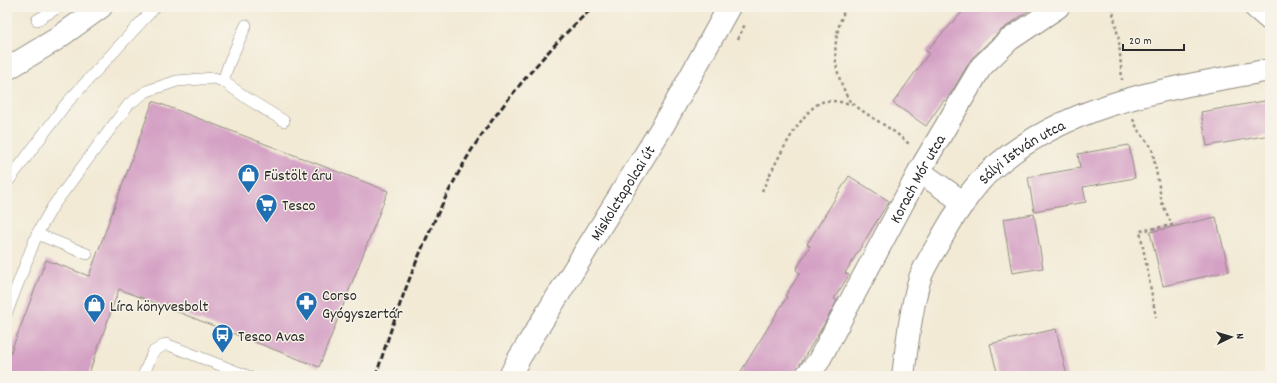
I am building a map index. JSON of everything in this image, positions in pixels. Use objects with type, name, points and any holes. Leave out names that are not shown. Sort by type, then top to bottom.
[{"type":"street","points":[[7,69],[55,40],[101,7]]},
{"type":"street","name":"Miskolctapolcai út","points":[[510,376],[518,360],[664,124],[729,7]]},
{"type":"street","name":"Korach Mór utca","points":[[806,376],[818,362],[921,167],[981,67],[1009,40],[1058,7]]},
{"type":"street","points":[[1255,7],[1270,20]]},
{"type":"street","name":"Sályi István utca","points":[[903,376],[910,325],[920,277],[953,216],[991,170],[1028,142],[1086,112],[1143,94],[1270,70]]},
{"type":"street","points":[[921,167],[964,203]]},
{"type":"lane","points":[[37,20],[59,7]]},
{"type":"lane","points":[[7,183],[65,105],[154,7]]},
{"type":"lane","points":[[224,81],[231,57],[246,25]]},
{"type":"lane","points":[[7,312],[38,234],[53,206],[129,104],[147,91],[176,81],[214,78],[224,81],[248,99],[284,121]]},
{"type":"lane","points":[[38,234],[87,254]]},
{"type":"lane","points":[[143,376],[153,352],[166,344],[248,376]]},
{"type":"path","points":[[846,7],[840,20],[834,55],[838,77],[849,100],[898,133],[921,167]]},
{"type":"path","points":[[1112,7],[1119,41],[1124,100],[1138,130],[1152,148],[1162,204],[1172,225],[1140,231],[1156,317]]},
{"type":"path","points":[[762,191],[780,152],[811,109],[823,102],[854,104]]},
{"type":"building","points":[[967,7],[1034,7],[1000,31],[972,58],[946,101],[944,100],[926,126],[893,103],[929,53],[926,51]]},
{"type":"building","points":[[1270,100],[1270,135],[1207,146],[1201,112]]},
{"type":"building","points":[[153,101],[388,191],[319,367],[119,289],[88,376],[7,376],[7,362],[46,260],[89,276]]},
{"type":"building","points":[[1129,145],[1135,178],[1083,187],[1086,202],[1034,211],[1028,177],[1080,168],[1078,154]]},
{"type":"building","points":[[849,176],[889,201],[845,273],[849,275],[834,299],[837,301],[793,376],[738,376],[787,297],[785,296],[800,273],[796,270],[810,246],[807,244]]},
{"type":"building","points":[[1034,214],[1043,268],[1012,273],[1003,219]]},
{"type":"building","points":[[1216,217],[1229,271],[1163,286],[1150,232]]},
{"type":"building","points":[[1056,329],[1067,376],[998,376],[990,344]]},
{"type":"railway","points":[[376,376],[395,318],[417,261],[442,205],[471,151],[496,115],[531,71],[566,33],[594,7]]},
{"type":"place","name":"Füstölt áru","points":[[249,194]]},
{"type":"place","name":"Tesco","points":[[267,224]]},
{"type":"place","name":"Corso Gyógyszertár","points":[[307,322]]},
{"type":"place","name":"Líra könyvesbolt","points":[[94,324]]},
{"type":"place","name":"Tesco Avas","points":[[222,354]]}]
